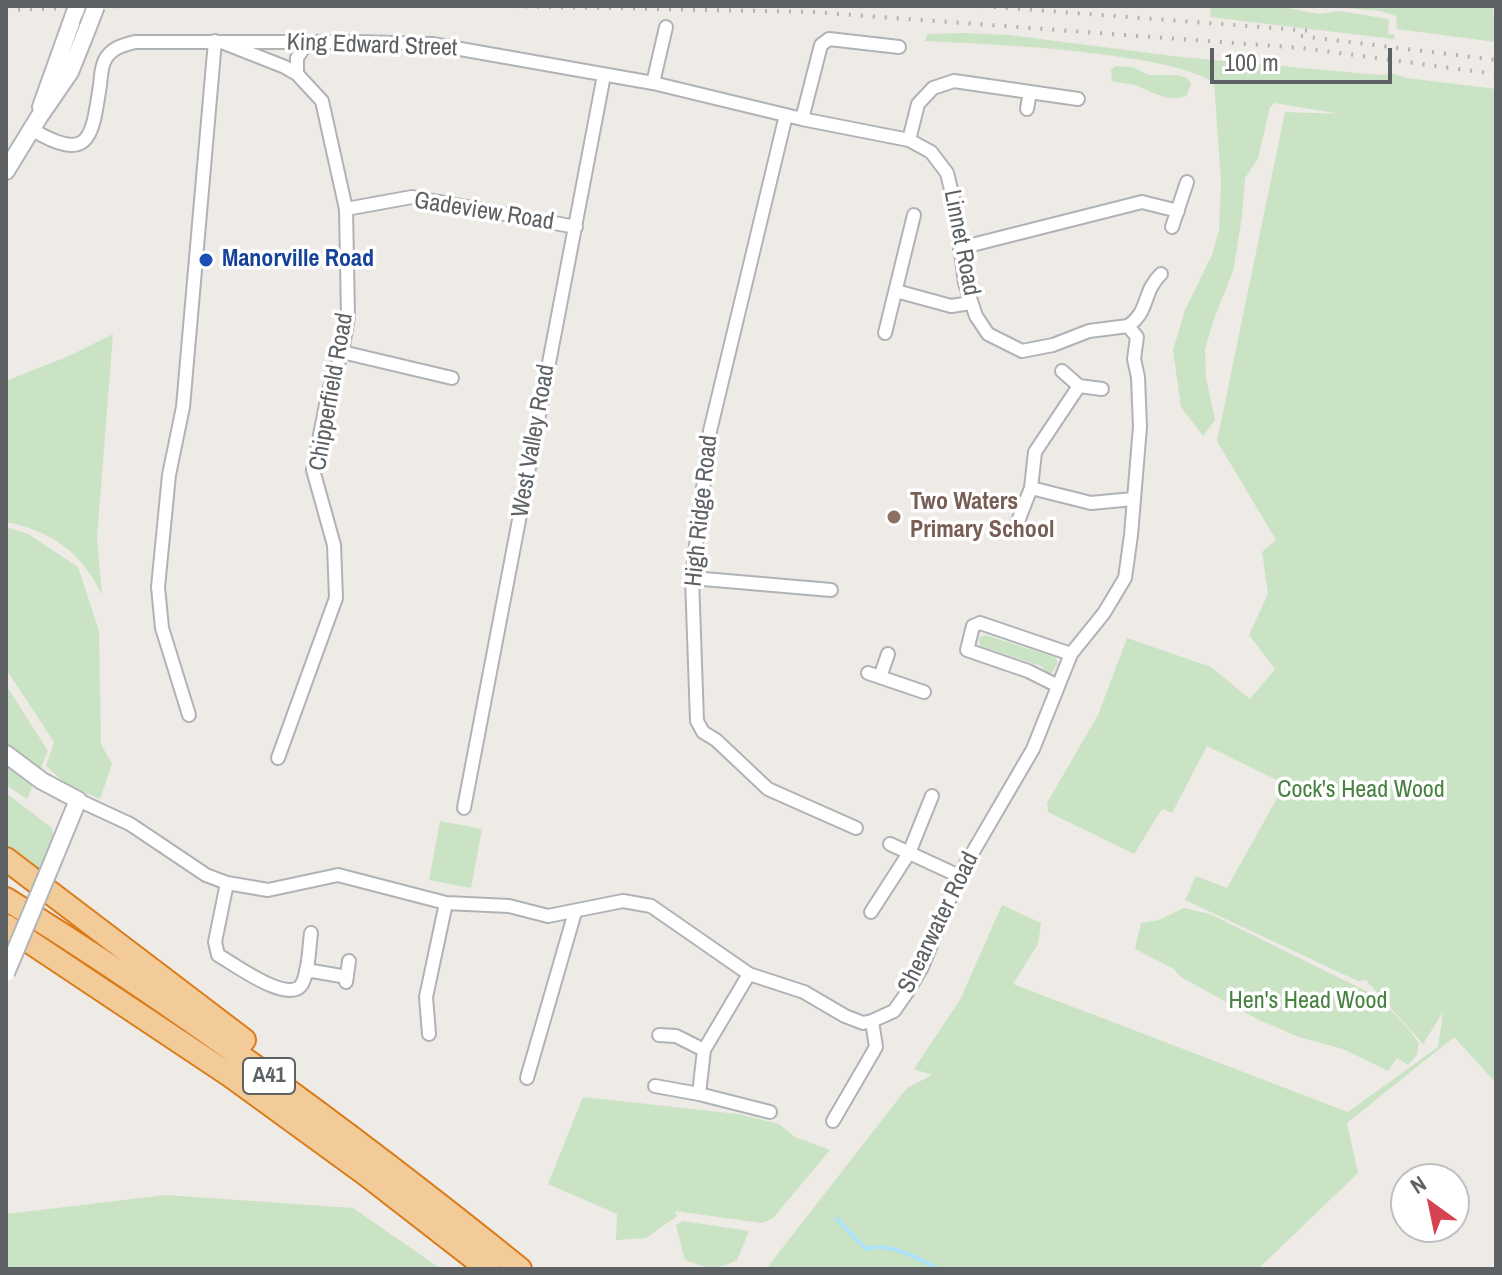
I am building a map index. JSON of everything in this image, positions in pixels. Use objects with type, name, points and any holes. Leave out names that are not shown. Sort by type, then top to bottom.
[{"type":"highway","points":[[6,859],[228,1027],[360,1132],[387,1162]]},
{"type":"highway","name":"A41","points":[[6,899],[90,951],[212,1034],[387,1162],[520,1269]]},
{"type":"highway","name":"A41","points":[[6,926],[231,1076],[367,1175],[488,1269]]},
{"type":"highway","name":"A41","points":[[6,945],[60,976],[111,996]]},
{"type":"street","points":[[6,171],[70,72],[96,6]]},
{"type":"street","points":[[35,123],[76,9]]},
{"type":"street","points":[[653,83],[666,27]]},
{"type":"street","points":[[802,119],[821,45],[829,39],[899,47]]},
{"type":"street","points":[[189,715],[162,628],[158,587],[169,475],[183,407],[217,41]]},
{"type":"street","name":"King Edward Street","points":[[35,123],[59,145],[74,146],[84,141],[94,125],[105,59],[120,45],[217,41],[432,44],[653,83],[877,134]]},
{"type":"street","name":"Chipperfield Road","points":[[217,41],[297,74],[322,101],[346,209],[348,317],[313,470],[334,545],[336,598],[278,758]]},
{"type":"street","points":[[297,74],[297,58],[307,43]]},
{"type":"street","name":"West Valley Road","points":[[464,808],[516,542],[541,392],[604,75]]},
{"type":"street","points":[[909,140],[918,104],[933,88],[954,81],[1078,99]]},
{"type":"street","points":[[1027,109],[1030,92]]},
{"type":"street","name":"High Ridge Road","points":[[786,115],[710,431],[692,578],[697,721],[703,732],[716,740],[768,789],[856,828]]},
{"type":"street","name":"Linnet Road","points":[[877,134],[909,140],[931,152],[947,173],[955,206],[965,283],[976,316],[988,334],[1022,351],[1053,345],[1089,331],[1128,326]]},
{"type":"street","points":[[1172,227],[1187,182]]},
{"type":"street","name":"Gadeview Road","points":[[346,209],[412,197],[576,227]]},
{"type":"street","points":[[960,248],[1142,202],[1178,211]]},
{"type":"street","points":[[885,333],[914,215]]},
{"type":"street","points":[[1128,326],[1139,318],[1149,291],[1161,274]]},
{"type":"street","points":[[896,291],[951,306],[971,303]]},
{"type":"street","name":"Shearwater Road","points":[[872,1021],[894,1011],[922,967],[959,876],[1033,749],[1071,654],[1104,613],[1125,578],[1140,427],[1138,377],[1134,359],[1137,337],[1128,326]]},
{"type":"street","points":[[342,352],[452,378]]},
{"type":"street","points":[[1062,371],[1079,386],[1102,389]]},
{"type":"street","points":[[1015,529],[1031,488],[1035,452],[1079,386]]},
{"type":"street","points":[[1031,488],[1091,503],[1133,499]]},
{"type":"street","points":[[692,578],[831,590]]},
{"type":"street","points":[[1058,686],[1028,671],[967,650],[973,626],[980,623],[1071,654]]},
{"type":"street","points":[[888,654],[874,675],[924,692]]},
{"type":"street","points":[[6,754],[42,781],[130,824],[206,875],[227,883],[268,890],[338,875],[446,903],[509,906],[548,916],[623,901],[651,906],[749,974],[804,992],[863,1023],[872,1021],[876,1047],[833,1121]]},
{"type":"street","points":[[871,912],[909,853],[932,796]]},
{"type":"street","points":[[6,973],[78,800]]},
{"type":"street","points":[[890,844],[959,876]]},
{"type":"street","points":[[227,883],[215,942],[218,955],[284,991],[294,991],[301,986],[306,970],[311,933]]},
{"type":"street","points":[[429,1034],[426,997],[446,903]]},
{"type":"street","points":[[527,1078],[575,912]]},
{"type":"street","points":[[306,970],[346,981],[349,961]]},
{"type":"street","points":[[699,1094],[704,1050],[749,974]]},
{"type":"street","points":[[659,1035],[676,1036],[704,1050]]},
{"type":"street","points":[[655,1086],[770,1112]]},
{"type":"green space","points":[[1211,6],[1277,6],[1319,14],[1339,11],[1389,19],[1388,34],[1395,35],[1394,39],[1210,17]]},
{"type":"green space","points":[[1325,6],[1493,6],[1495,42],[1397,29],[1396,16],[1380,11]]},
{"type":"green space","name":"Cock's Head Wood","points":[[927,34],[1009,35],[1181,57],[1394,74],[1496,89],[1496,1083],[1454,1037],[1347,1123],[1358,1173],[1258,1269],[766,1269],[907,1088],[932,1075],[914,1069],[960,1000],[1002,905],[1041,923],[1038,944],[1013,984],[1348,1112],[1438,1047],[1443,1012],[1423,1044],[1366,980],[1358,981],[1185,900],[1196,876],[1227,888],[1285,784],[1207,746],[1172,813],[1162,809],[1134,854],[1048,812],[1047,803],[1098,715],[1127,638],[1211,667],[1250,699],[1275,669],[1249,635],[1268,594],[1262,552],[1276,540],[1217,441],[1285,112],[1341,114],[1275,103],[1270,107],[1258,159],[1245,178],[1233,272],[1205,349],[1206,378],[1215,420],[1203,436],[1181,407],[1173,350],[1185,310],[1212,255],[1219,230],[1221,181],[1214,82],[1178,68],[1114,56],[925,41]]},
{"type":"green space","points":[[1115,66],[1132,67],[1149,75],[1178,75],[1187,78],[1191,84],[1187,95],[1175,98],[1162,96],[1135,85],[1112,81],[1111,70]]},
{"type":"green space","points":[[113,334],[97,538],[102,595],[85,567],[64,546],[38,531],[6,522],[6,381],[69,356]]},
{"type":"green space","points":[[6,527],[28,534],[78,567],[99,631],[101,744],[112,764],[100,799],[68,785],[46,766],[54,742],[6,669]]},
{"type":"green space","points":[[985,635],[1055,657],[1058,663],[1050,675],[1041,666],[980,646],[979,638]]},
{"type":"green space","points":[[6,685],[48,751],[27,799],[6,785]]},
{"type":"green space","points":[[6,793],[52,828],[54,842],[41,870],[6,846]]},
{"type":"green space","points":[[440,821],[482,829],[471,888],[429,880]]},
{"type":"green space","name":"Hen's Head Wood","points":[[1184,908],[1210,914],[1368,992],[1414,1036],[1419,1043],[1417,1055],[1408,1065],[1397,1058],[1388,1071],[1343,1049],[1299,1037],[1259,1020],[1135,949],[1141,923],[1159,920]]},
{"type":"green space","points":[[583,1097],[738,1114],[779,1124],[795,1137],[830,1150],[773,1218],[762,1223],[675,1211],[677,1216],[646,1238],[616,1240],[617,1214],[548,1184]]},
{"type":"green space","points":[[166,1195],[353,1208],[441,1269],[6,1269],[6,1214]]},
{"type":"green space","points":[[683,1221],[749,1231],[737,1260],[722,1266],[706,1267],[685,1260],[676,1225]]},
{"type":"waterway","points":[[837,1219],[866,1249],[894,1249],[938,1269]]},
{"type":"railway","points":[[6,10],[127,6]]},
{"type":"railway","points":[[501,6],[813,12],[1302,48],[1496,74]]},
{"type":"railway","points":[[982,6],[1313,31]]},
{"type":"railway","points":[[1301,36],[1496,60]]},
{"type":"place","name":"Manorville Road","points":[[206,260]]},
{"type":"place","name":"Two Waters Primary School","points":[[894,517]]}]
